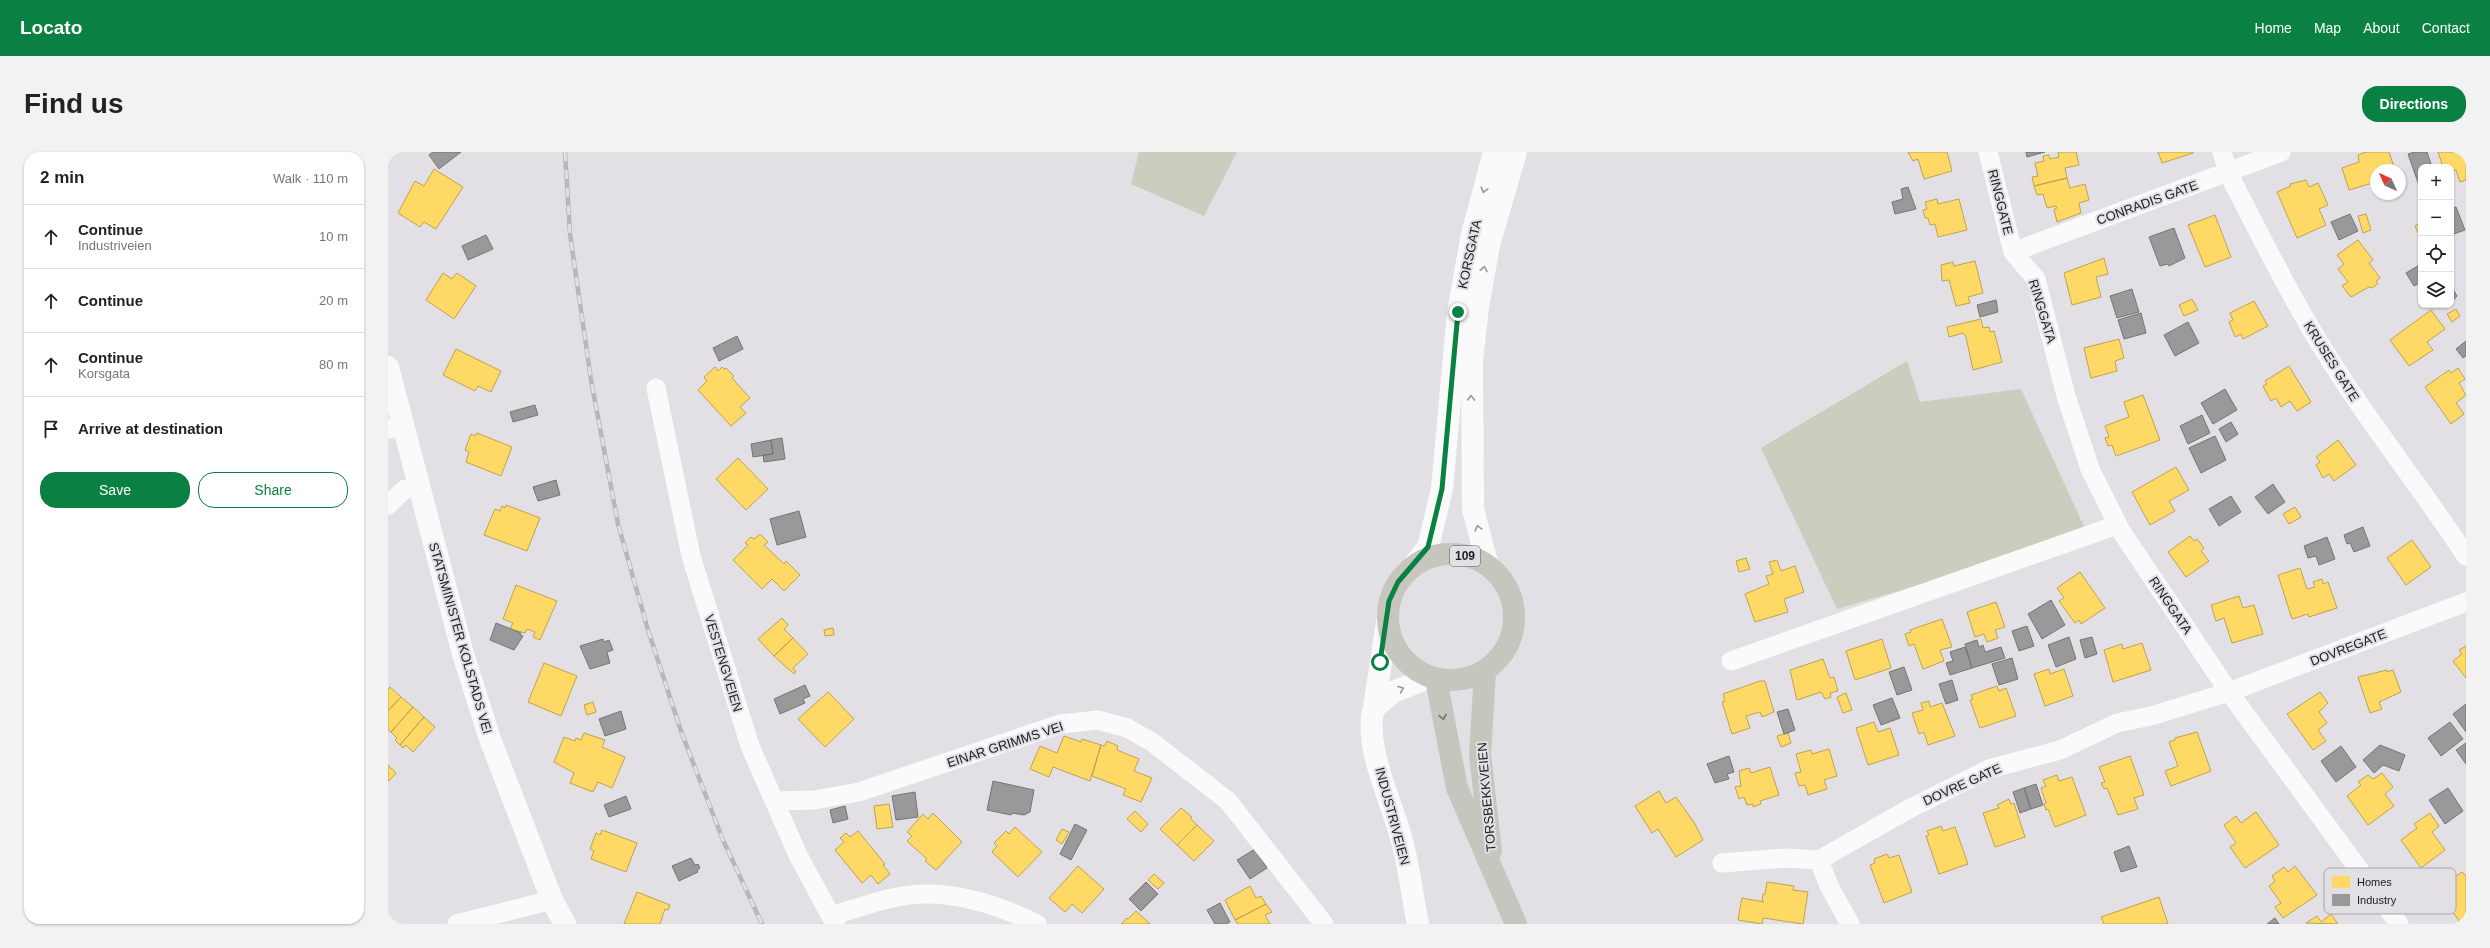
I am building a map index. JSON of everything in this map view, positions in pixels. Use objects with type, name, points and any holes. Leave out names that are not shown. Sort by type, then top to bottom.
[{"type":"main road","name":"109","points":[[1450,554],[1470,556],[1488,566],[1505,586],[1511,598],[1514,619],[1510,639],[1500,657],[1485,671],[1469,678],[1452,680],[1433,678],[1414,669],[1400,656],[1391,640],[1387,622],[1389,601],[1398,582],[1412,566],[1430,557],[1450,554]]},
{"type":"main road","name":"TORSBEKKVEIEN","points":[[1485,671],[1480,755],[1494,876]]},
{"type":"main road","name":"TORSBEKKVEIEN","points":[[1433,678],[1457,788],[1516,924]]},
{"type":"street","name":"KORSGATA","points":[[1412,566],[1428,547],[1442,489],[1458,312],[1472,234],[1494,152]]},
{"type":"street","name":"KORSGATA","points":[[1488,566],[1473,508],[1472,361],[1478,306],[1489,245],[1516,152]]},
{"type":"street","name":"RINGGATE","points":[[1988,152],[2013,252]]},
{"type":"street","name":"KRUSES GATE","points":[[2222,152],[2228,173],[2316,338],[2367,416],[2433,506],[2466,556]]},
{"type":"street","name":"CONRADIS GATE","points":[[2013,252],[2281,152]]},
{"type":"street","name":"RINGGATA","points":[[2013,252],[2036,279],[2066,396],[2090,469],[2117,525],[2229,692],[2358,868]]},
{"type":"street","name":"STATSMINISTER KOLSTADS VEI","points":[[388,368],[396,428],[490,739],[552,900],[565,924]]},
{"type":"street","name":"VESTENGVEIEN","points":[[656,388],[691,556],[750,746],[798,855],[833,920]]},
{"type":"street","points":[[388,505],[405,489]]},
{"type":"street","points":[[1731,661],[2117,525]]},
{"type":"street","name":"DOVREGATE","points":[[2229,692],[2466,602]]},
{"type":"street","name":"INDUSTRIVEIEN","points":[[1387,622],[1374,708],[1370,721],[1375,750],[1401,838],[1418,924]]},
{"type":"street","points":[[1374,708],[1393,692],[1433,678]]},
{"type":"street","name":"DOVRE GATE","points":[[1819,860],[1909,808],[1990,769],[2060,750],[2117,723],[2151,716],[2229,692]]},
{"type":"street","name":"EINAR GRIMMS VEI","points":[[774,800],[814,800],[859,792],[1060,724],[1098,720],[1127,728],[1152,742],[1228,801],[1324,924]]},
{"type":"street","points":[[1722,863],[1785,858],[1819,860],[1829,886],[1850,924]]},
{"type":"street","points":[[833,920],[894,898],[929,894],[967,898],[1003,907],[1038,924]]},
{"type":"street","points":[[457,924],[552,900]]},
{"type":"street","name":"RINGGATA","points":[[2392,914],[2399,924]]},
{"type":"shaded area","points":[[1139,152],[1237,152],[1204,216],[1131,184]]},
{"type":"shaded area","points":[[1907,361],[1920,402],[2021,389],[2088,535],[1837,609],[1761,448]]},
{"type":"building: Homes","points":[[1908,152],[1947,152],[1952,171],[1924,179],[1918,159],[1913,161]]},
{"type":"building: Homes","points":[[2058,152],[2076,152],[2079,165],[2065,168],[2067,178],[2034,186],[2032,177],[2038,176],[2035,163],[2044,161],[2043,156],[2049,155],[2050,159],[2059,157]]},
{"type":"building: Homes","points":[[2158,152],[2193,152],[2193,153],[2162,163]]},
{"type":"building: Homes","points":[[2366,152],[2389,152],[2393,164],[2370,164],[2370,184],[2349,190],[2342,168],[2359,162],[2358,155]]},
{"type":"building: Homes","points":[[2438,152],[2466,152],[2466,180],[2460,182],[2456,170],[2454,170],[2454,164],[2442,164]]},
{"type":"building: Homes","points":[[434,169],[463,187],[436,229],[424,222],[420,227],[398,213],[415,181],[424,186]]},
{"type":"building: Homes","points":[[2067,178],[2070,188],[2085,184],[2089,200],[2079,203],[2081,213],[2057,222],[2054,209],[2057,208],[2056,206],[2047,208],[2043,194],[2037,195],[2034,186]]},
{"type":"building: Homes","points":[[2306,180],[2309,187],[2318,183],[2328,205],[2319,209],[2326,225],[2297,238],[2277,192],[2291,186],[2290,184]]},
{"type":"building: Homes","points":[[1937,199],[1938,204],[1959,199],[1967,230],[1938,237],[1935,224],[1930,225],[1928,218],[1925,218],[1923,210],[1927,209],[1925,202]]},
{"type":"building: Homes","points":[[2366,214],[2371,230],[2363,233],[2358,216]]},
{"type":"building: Homes","points":[[2215,215],[2231,257],[2205,267],[2188,225]]},
{"type":"building: Homes","points":[[2418,224],[2418,232],[2415,226]]},
{"type":"building: Homes","points":[[2358,240],[2373,260],[2369,263],[2380,278],[2376,281],[2378,284],[2372,288],[2369,287],[2351,297],[2342,286],[2348,282],[2338,269],[2344,264],[2337,255]]},
{"type":"building: Homes","points":[[2104,258],[2108,274],[2096,277],[2101,297],[2072,305],[2064,273]]},
{"type":"building: Homes","points":[[1975,261],[1983,293],[1968,297],[1970,303],[1956,306],[1949,280],[1942,281],[1941,265],[1953,262],[1954,266]]},
{"type":"building: Homes","points":[[443,273],[452,279],[457,273],[476,286],[454,319],[426,300]]},
{"type":"building: Homes","points":[[2192,299],[2198,310],[2184,316],[2179,305]]},
{"type":"building: Homes","points":[[2254,301],[2268,326],[2243,339],[2241,334],[2235,337],[2229,322],[2233,320],[2230,313]]},
{"type":"building: Homes","points":[[2456,309],[2460,316],[2452,322],[2447,314]]},
{"type":"building: Homes","points":[[2431,310],[2445,329],[2427,342],[2433,350],[2409,366],[2390,340]]},
{"type":"building: Homes","points":[[1981,319],[1983,328],[1989,327],[1990,332],[1994,331],[2002,362],[1973,370],[1966,337],[1963,333],[1949,337],[1947,327]]},
{"type":"building: Homes","points":[[2119,339],[2124,358],[2115,361],[2117,371],[2091,378],[2084,348]]},
{"type":"building: Homes","points":[[456,349],[501,371],[491,392],[478,386],[475,391],[443,375]]},
{"type":"building: Homes","points":[[2289,366],[2311,402],[2297,411],[2290,401],[2281,407],[2276,398],[2271,401],[2263,386],[2267,384],[2265,381]]},
{"type":"building: Homes","points":[[715,367],[718,371],[722,367],[724,369],[726,368],[734,376],[732,378],[750,398],[740,407],[746,413],[731,426],[698,390],[707,381],[704,377]]},
{"type":"building: Homes","points":[[2458,368],[2465,379],[2459,383],[2466,395],[2456,403],[2464,414],[2451,424],[2425,387],[2449,370],[2451,373]]},
{"type":"building: Homes","points":[[2143,395],[2160,440],[2116,456],[2112,445],[2108,446],[2105,438],[2109,437],[2105,426],[2129,417],[2124,402]]},
{"type":"building: Homes","points":[[477,433],[512,447],[501,476],[466,462],[469,452],[465,450],[471,434],[475,436]]},
{"type":"building: Homes","points":[[2338,440],[2356,465],[2334,481],[2329,474],[2323,478],[2316,465],[2320,462],[2316,457]]},
{"type":"building: Homes","points":[[738,458],[768,489],[746,510],[716,479]]},
{"type":"building: Homes","points":[[2176,467],[2189,490],[2169,501],[2175,511],[2150,525],[2132,492]]},
{"type":"building: Homes","points":[[506,505],[540,518],[527,551],[484,535],[495,509],[500,511],[502,506],[505,508]]},
{"type":"building: Homes","points":[[2295,507],[2301,517],[2289,524],[2283,514]]},
{"type":"building: Homes","points":[[760,534],[768,542],[764,545],[784,564],[786,561],[800,575],[784,591],[772,579],[762,589],[733,560],[748,545],[745,543],[751,537],[754,539]]},
{"type":"building: Homes","points":[[2190,536],[2194,541],[2197,539],[2204,548],[2201,551],[2209,561],[2186,577],[2168,552]]},
{"type":"building: Homes","points":[[2412,540],[2431,567],[2406,585],[2387,558]]},
{"type":"building: Homes","points":[[1746,558],[1750,569],[1739,572],[1736,561]]},
{"type":"building: Homes","points":[[1777,560],[1781,571],[1795,566],[1804,592],[1784,599],[1788,612],[1755,622],[1745,594],[1769,584],[1766,576],[1773,574],[1769,562]]},
{"type":"building: Homes","points":[[2300,568],[2307,589],[2315,587],[2313,582],[2322,579],[2323,584],[2328,582],[2337,608],[2309,617],[2308,614],[2292,619],[2278,575]]},
{"type":"building: Homes","points":[[2080,572],[2105,608],[2081,624],[2079,620],[2075,623],[2059,601],[2064,598],[2057,588]]},
{"type":"building: Homes","points":[[516,585],[557,601],[540,640],[533,637],[535,632],[527,629],[525,633],[510,629],[513,623],[503,619]]},
{"type":"building: Homes","points":[[2239,596],[2243,608],[2254,605],[2263,634],[2232,643],[2224,618],[2216,621],[2211,605]]},
{"type":"building: Homes","points":[[1996,602],[2005,627],[1995,630],[1998,638],[1987,642],[1984,634],[1975,637],[1967,612]]},
{"type":"building: Homes","points":[[782,618],[788,625],[784,629],[793,638],[774,656],[758,639]]},
{"type":"building: Homes","points":[[1942,619],[1952,647],[1940,650],[1944,661],[1923,669],[1914,644],[1909,646],[1905,634],[1911,632],[1910,630]]},
{"type":"building: Homes","points":[[833,628],[834,635],[825,636],[824,630]]},
{"type":"building: Homes","points":[[793,638],[808,654],[793,668],[796,672],[794,674],[774,656]]},
{"type":"building: Homes","points":[[1882,639],[1891,668],[1855,680],[1846,651]]},
{"type":"building: Homes","points":[[2142,643],[2151,670],[2113,682],[2104,650],[2122,644],[2123,649]]},
{"type":"building: Homes","points":[[2466,646],[2466,678],[2453,661],[2462,654],[2459,650]]},
{"type":"building: Homes","points":[[1823,659],[1830,678],[1834,677],[1838,691],[1830,693],[1831,697],[1825,699],[1821,692],[1797,700],[1790,670]]},
{"type":"building: Homes","points":[[544,663],[577,676],[561,716],[528,702]]},
{"type":"building: Homes","points":[[2049,669],[2050,674],[2064,669],[2073,696],[2045,706],[2034,674]]},
{"type":"building: Homes","points":[[2387,670],[2387,672],[2393,670],[2401,692],[2379,702],[2382,709],[2370,713],[2358,677]]},
{"type":"building: Homes","points":[[1760,681],[1765,681],[1774,712],[1762,717],[1760,712],[1746,716],[1750,728],[1732,734],[1722,702],[1725,701],[1723,694]]},
{"type":"building: Homes","points":[[1997,686],[1999,691],[2006,688],[2016,716],[1980,728],[1970,700],[1973,699],[1971,695]]},
{"type":"building: Homes","points":[[390,687],[401,697],[388,711],[388,689]]},
{"type":"building: Homes","points":[[828,692],[854,719],[825,747],[798,719]]},
{"type":"building: Homes","points":[[2320,692],[2328,703],[2319,712],[2327,723],[2318,730],[2326,741],[2313,750],[2287,714]]},
{"type":"building: Homes","points":[[1846,693],[1852,710],[1843,713],[1837,697]]},
{"type":"building: Homes","points":[[401,697],[413,707],[391,732],[388,730],[388,711]]},
{"type":"building: Homes","points":[[1929,701],[1930,707],[1942,703],[1955,736],[1928,745],[1924,732],[1919,734],[1912,713],[1923,710],[1921,703]]},
{"type":"building: Homes","points":[[593,702],[596,712],[587,715],[584,705]]},
{"type":"building: Homes","points":[[413,707],[424,717],[400,745],[395,740],[397,738],[391,732]]},
{"type":"building: Homes","points":[[424,717],[435,727],[413,752],[406,745],[403,748],[400,745]]},
{"type":"building: Homes","points":[[1874,722],[1878,732],[1890,728],[1899,755],[1868,765],[1856,728]]},
{"type":"building: Homes","points":[[2197,732],[2211,771],[2171,786],[2165,771],[2178,766],[2169,742],[2175,740],[2175,738]]},
{"type":"building: Homes","points":[[584,733],[605,740],[602,747],[625,757],[612,788],[598,782],[593,792],[570,783],[574,773],[554,762],[564,737],[575,741],[576,738],[581,740]]},
{"type":"building: Homes","points":[[1788,733],[1791,743],[1781,747],[1777,736]]},
{"type":"building: Homes","points":[[1064,736],[1081,742],[1082,739],[1101,745],[1090,781],[1053,767],[1049,777],[1030,769],[1040,746],[1057,753]]},
{"type":"building: Homes","points":[[1107,741],[1118,746],[1117,750],[1139,759],[1134,771],[1152,778],[1141,802],[1123,795],[1126,789],[1092,776],[1101,745],[1105,746]]},
{"type":"building: Homes","points":[[1829,749],[1837,776],[1824,780],[1827,789],[1808,795],[1805,785],[1799,786],[1795,773],[1801,772],[1796,754],[1811,750],[1812,754]]},
{"type":"building: Homes","points":[[2130,756],[2144,795],[2134,798],[2138,809],[2118,815],[2107,788],[2104,789],[2101,783],[2105,782],[2099,767]]},
{"type":"building: Homes","points":[[388,765],[396,773],[389,781],[388,780]]},
{"type":"building: Homes","points":[[1770,767],[1779,795],[1760,801],[1761,804],[1753,807],[1753,804],[1747,805],[1744,797],[1739,799],[1735,787],[1741,786],[1739,771],[1749,768],[1751,773]]},
{"type":"building: Homes","points":[[2382,773],[2393,787],[2385,794],[2394,806],[2368,825],[2347,796],[2361,785],[2358,782],[2368,775],[2373,779]]},
{"type":"building: Homes","points":[[2057,775],[2059,781],[2072,777],[2086,815],[2055,827],[2048,809],[2046,810],[2044,804],[2046,803],[2041,788],[2046,786],[2043,780]]},
{"type":"building: Homes","points":[[1659,791],[1666,803],[1676,797],[1695,824],[1703,840],[1676,857],[1658,829],[1652,833],[1635,806]]},
{"type":"building: Homes","points":[[2009,799],[2011,804],[2014,803],[2025,837],[1995,847],[1983,813],[1999,808],[1997,805]]},
{"type":"building: Homes","points":[[889,804],[893,827],[877,829],[874,806]]},
{"type":"building: Homes","points":[[1181,808],[1192,817],[1190,818],[1197,825],[1177,845],[1160,829]]},
{"type":"building: Homes","points":[[1135,811],[1148,824],[1141,832],[1127,819]]},
{"type":"building: Homes","points":[[2256,812],[2279,845],[2245,868],[2230,847],[2236,843],[2224,825],[2236,816],[2241,823]]},
{"type":"building: Homes","points":[[933,813],[962,842],[936,870],[925,861],[927,859],[907,841],[912,836],[907,832],[923,814],[928,819]]},
{"type":"building: Homes","points":[[2430,813],[2439,826],[2432,832],[2445,850],[2421,868],[2401,840],[2417,828],[2414,824]]},
{"type":"building: Homes","points":[[1197,825],[1214,841],[1194,861],[1177,845]]},
{"type":"building: Homes","points":[[1941,826],[1943,831],[1955,827],[1968,864],[1939,874],[1926,836],[1929,835],[1927,831]]},
{"type":"building: Homes","points":[[1015,827],[1042,852],[1018,877],[992,852],[997,846],[994,843],[1006,831],[1009,834]]},
{"type":"building: Homes","points":[[1062,829],[1069,832],[1062,844],[1056,840]]},
{"type":"building: Homes","points":[[602,830],[637,843],[626,872],[591,859],[594,851],[590,849],[596,833],[600,835]]},
{"type":"building: Homes","points":[[858,831],[885,864],[883,865],[890,874],[878,884],[871,875],[862,883],[835,850],[844,842],[840,838],[846,833],[850,837]]},
{"type":"building: Homes","points":[[1887,854],[1889,858],[1899,855],[1912,892],[1884,903],[1870,865],[1875,863],[1874,859]]},
{"type":"building: Homes","points":[[1078,866],[1104,889],[1082,913],[1072,904],[1065,912],[1049,898]]},
{"type":"building: Homes","points":[[2295,866],[2317,895],[2283,918],[2275,907],[2281,903],[2269,886],[2275,881],[2272,876],[2284,867],[2288,872]]},
{"type":"building: Homes","points":[[2462,872],[2466,876],[2466,924],[2460,922],[2454,914],[2456,914],[2456,876]]},
{"type":"building: Homes","points":[[1154,874],[1164,883],[1158,889],[1148,880]]},
{"type":"building: Homes","points":[[1767,882],[1794,886],[1793,890],[1808,892],[1803,924],[1763,918],[1762,924],[1738,920],[1742,898],[1764,902],[1762,901],[1763,894],[1765,894]]},
{"type":"building: Homes","points":[[1250,886],[1256,898],[1261,896],[1266,904],[1235,920],[1225,900]]},
{"type":"building: Homes","points":[[637,892],[670,905],[668,910],[665,909],[660,924],[624,924]]},
{"type":"building: Homes","points":[[2159,897],[2168,924],[2104,924],[2101,917]]},
{"type":"building: Homes","points":[[1266,904],[1272,912],[1265,915],[1270,924],[1238,924],[1235,920]]},
{"type":"building: Homes","points":[[1136,911],[1150,924],[1121,924],[1127,918],[1128,919]]},
{"type":"building: Homes","points":[[2331,914],[2338,924],[2306,923],[2317,916],[2321,922]]},
{"type":"building: Industry","points":[[433,152],[461,152],[439,169],[429,155]]},
{"type":"building: Industry","points":[[2026,152],[2045,152],[2027,157]]},
{"type":"building: Industry","points":[[2415,152],[2427,152],[2431,164],[2418,164],[2418,182],[2408,154]]},
{"type":"building: Industry","points":[[1908,187],[1916,209],[1895,214],[1892,202],[1903,199],[1901,189]]},
{"type":"building: Industry","points":[[2456,207],[2465,230],[2454,234],[2454,208]]},
{"type":"building: Industry","points":[[2350,214],[2358,231],[2339,240],[2331,222]]},
{"type":"building: Industry","points":[[2174,228],[2185,258],[2169,266],[2168,264],[2160,266],[2149,237]]},
{"type":"building: Industry","points":[[486,235],[493,249],[468,260],[462,246]]},
{"type":"building: Industry","points":[[2418,266],[2418,284],[2414,286],[2406,273]]},
{"type":"building: Industry","points":[[2132,289],[2139,312],[2117,318],[2110,296]]},
{"type":"building: Industry","points":[[2454,291],[2457,296],[2454,300]]},
{"type":"building: Industry","points":[[1996,300],[1998,312],[1980,317],[1977,305]]},
{"type":"building: Industry","points":[[2141,313],[2146,333],[2124,339],[2118,320]]},
{"type":"building: Industry","points":[[2188,322],[2199,343],[2175,356],[2164,335]]},
{"type":"building: Industry","points":[[737,336],[743,349],[719,361],[713,348]]},
{"type":"building: Industry","points":[[2466,341],[2466,356],[2463,358],[2456,349]]},
{"type":"building: Industry","points":[[2225,389],[2237,410],[2213,424],[2201,403]]},
{"type":"building: Industry","points":[[535,405],[538,415],[513,422],[510,412]]},
{"type":"building: Industry","points":[[2202,415],[2210,433],[2188,444],[2180,426]]},
{"type":"building: Industry","points":[[2231,422],[2238,434],[2226,442],[2219,429]]},
{"type":"building: Industry","points":[[2215,436],[2226,460],[2201,473],[2189,448]]},
{"type":"building: Industry","points":[[782,438],[785,459],[764,462],[763,455],[773,454],[771,440]]},
{"type":"building: Industry","points":[[771,440],[773,454],[753,457],[751,444]]},
{"type":"building: Industry","points":[[556,480],[560,495],[538,501],[533,487]]},
{"type":"building: Industry","points":[[2273,484],[2285,502],[2268,514],[2255,497]]},
{"type":"building: Industry","points":[[2231,496],[2241,512],[2219,526],[2209,509]]},
{"type":"building: Industry","points":[[799,511],[806,537],[777,545],[770,519]]},
{"type":"building: Industry","points":[[2363,527],[2370,546],[2354,552],[2350,543],[2347,544],[2344,535]]},
{"type":"building: Industry","points":[[2327,537],[2335,559],[2319,565],[2316,556],[2308,558],[2304,546]]},
{"type":"building: Industry","points":[[2051,600],[2065,625],[2042,639],[2028,614]]},
{"type":"building: Industry","points":[[496,623],[521,633],[520,635],[523,636],[514,650],[490,640]]},
{"type":"building: Industry","points":[[2027,626],[2034,646],[2019,651],[2012,631]]},
{"type":"building: Industry","points":[[2069,637],[2076,659],[2056,667],[2048,645]]},
{"type":"building: Industry","points":[[2092,637],[2097,654],[2085,658],[2080,640]]},
{"type":"building: Industry","points":[[603,639],[604,642],[609,640],[613,650],[607,652],[610,663],[590,669],[580,646]]},
{"type":"building: Industry","points":[[1977,640],[1979,647],[1983,645],[1985,652],[2001,647],[2005,658],[1972,668],[1965,644]]},
{"type":"building: Industry","points":[[1965,647],[1972,668],[1950,675],[1946,663],[1953,661],[1950,652]]},
{"type":"building: Industry","points":[[2012,658],[2018,679],[1999,685],[1992,664]]},
{"type":"building: Industry","points":[[1904,667],[1912,690],[1897,695],[1889,672]]},
{"type":"building: Industry","points":[[1952,680],[1958,700],[1946,704],[1939,684]]},
{"type":"building: Industry","points":[[805,685],[810,696],[803,699],[805,703],[780,714],[774,699]]},
{"type":"building: Industry","points":[[1892,698],[1900,718],[1881,725],[1873,705]]},
{"type":"building: Industry","points":[[2466,704],[2466,732],[2453,714]]},
{"type":"building: Industry","points":[[1788,709],[1795,730],[1784,734],[1777,712]]},
{"type":"building: Industry","points":[[621,711],[626,729],[605,736],[599,719]]},
{"type":"building: Industry","points":[[2450,722],[2463,739],[2441,756],[2428,738]]},
{"type":"building: Industry","points":[[2466,743],[2466,764],[2456,750]]},
{"type":"building: Industry","points":[[2380,745],[2405,755],[2399,771],[2383,765],[2374,773],[2363,760]]},
{"type":"building: Industry","points":[[2341,746],[2356,767],[2336,782],[2321,761]]},
{"type":"building: Industry","points":[[1729,756],[1734,772],[1727,774],[1729,779],[1715,783],[1707,764]]},
{"type":"building: Industry","points":[[993,781],[1034,790],[1030,812],[1024,815],[1012,813],[1011,815],[987,810]]},
{"type":"building: Industry","points":[[2036,784],[2043,805],[2031,809],[2024,788]]},
{"type":"building: Industry","points":[[2024,788],[2031,809],[2020,813],[2013,792]]},
{"type":"building: Industry","points":[[2448,788],[2463,811],[2445,824],[2429,800]]},
{"type":"building: Industry","points":[[915,792],[918,817],[896,820],[892,796]]},
{"type":"building: Industry","points":[[626,796],[631,809],[609,817],[604,805]]},
{"type":"building: Industry","points":[[845,806],[848,819],[833,823],[830,810]]},
{"type":"building: Industry","points":[[1075,824],[1087,830],[1071,860],[1060,854]]},
{"type":"building: Industry","points":[[2129,846],[2137,867],[2121,872],[2114,852]]},
{"type":"building: Industry","points":[[1255,849],[1267,868],[1250,879],[1237,860]]},
{"type":"building: Industry","points":[[691,858],[695,865],[698,864],[700,868],[697,870],[698,872],[679,881],[672,866]]},
{"type":"building: Industry","points":[[1146,882],[1158,894],[1141,911],[1129,899]]},
{"type":"building: Industry","points":[[1220,903],[1230,922],[1226,924],[1215,924],[1207,910]]},
{"type":"building: Industry","points":[[2275,918],[2279,924],[2267,924]]},
{"type":"railway","points":[[565,152],[570,234],[591,380],[618,524],[648,630],[682,734],[723,840],[762,924]]},
{"type":"route","points":[[1380,662],[1389,601],[1398,582],[1428,547],[1442,489],[1458,312]]}]
